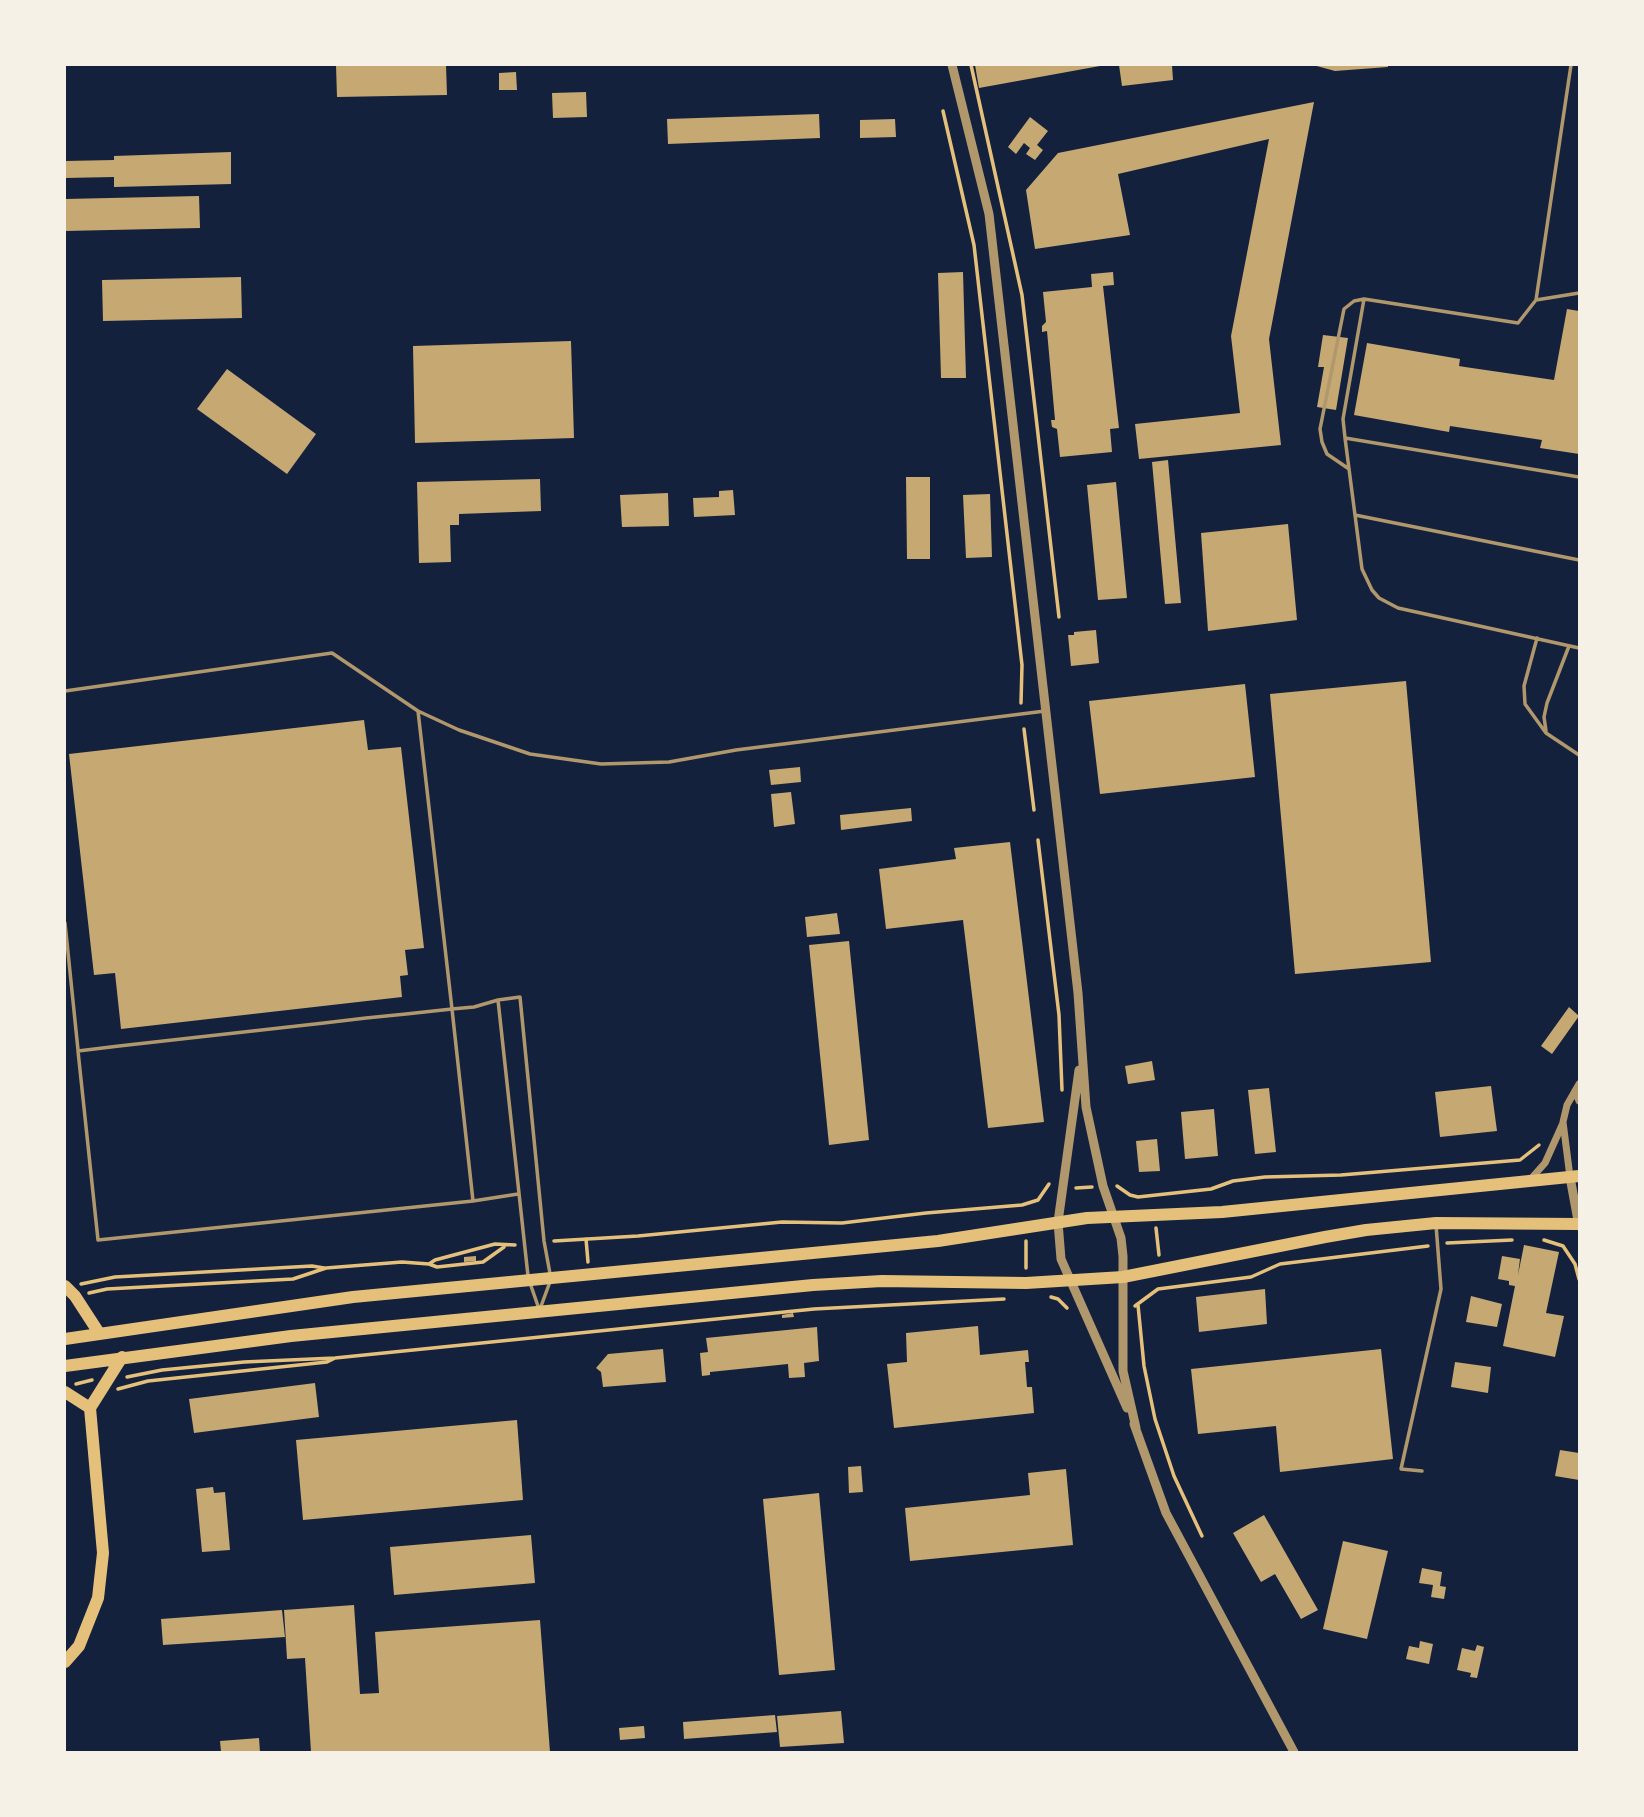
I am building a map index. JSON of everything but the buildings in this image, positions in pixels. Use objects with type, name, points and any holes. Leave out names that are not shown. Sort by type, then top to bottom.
[{"type":"main road","points":[[65,1339],[353,1297],[938,1241],[1058,1222],[1222,1212],[1574,1176]]},
{"type":"main road","points":[[65,1366],[291,1336],[813,1284],[1070,1282],[1123,1277],[1352,1232],[1436,1223],[1579,1224]]},
{"type":"main road","points":[[70,1285],[99,1333]]},
{"type":"main road","points":[[65,1662],[79,1646],[98,1598],[103,1553],[90,1408],[121,1357]]},
{"type":"main road","points":[[67,1390],[90,1408]]},
{"type":"street","points":[[952,65],[989,214],[1078,993],[1080,1055],[1092,1141],[1121,1238],[1123,1371],[1136,1428]]},
{"type":"street","points":[[1080,1055],[1058,1222],[1061,1258],[1136,1428],[1166,1513],[1294,1752]]},
{"type":"street","points":[[1577,1088],[1579,1101]]},
{"type":"street","points":[[1529,1181],[1545,1163],[1563,1122],[1567,1105],[1577,1088]]},
{"type":"street","points":[[1563,1122],[1574,1176],[1579,1224]]},
{"type":"lane","points":[[1349,469],[1327,454],[1320,429],[1344,309],[1354,301],[1364,299],[1518,323],[1536,300],[1571,65]]},
{"type":"lane","points":[[1536,300],[1579,293]]},
{"type":"lane","points":[[1364,299],[1343,419],[1362,569],[1372,590],[1387,603],[1398,608],[1579,648]]},
{"type":"lane","points":[[1345,438],[1579,477]]},
{"type":"lane","points":[[1355,515],[1579,560]]},
{"type":"lane","points":[[1537,638],[1523,696],[1525,704],[1546,733],[1579,755]]},
{"type":"lane","points":[[1546,733],[1544,717],[1547,703],[1569,646]]},
{"type":"lane","points":[[65,691],[332,653],[418,711],[459,730],[530,754],[601,764],[669,762],[1047,710]]},
{"type":"lane","points":[[418,711],[473,1201]]},
{"type":"lane","points":[[65,923],[98,1240],[518,1194]]},
{"type":"lane","points":[[78,1051],[474,1007],[520,997],[544,1241],[551,1279],[540,1311]]},
{"type":"lane","points":[[498,1000],[529,1282],[540,1311]]},
{"type":"lane","points":[[1422,1471],[1401,1469],[1441,1289],[1436,1223]]},
{"type":"path","points":[[971,65],[1022,295],[1059,617]]},
{"type":"path","points":[[943,111],[974,245],[1022,665],[1021,703]]},
{"type":"path","points":[[1024,729],[1034,810]]},
{"type":"path","points":[[1038,840],[1059,1015],[1061,1096]]},
{"type":"path","points":[[1111,1185],[1138,1197],[1211,1189],[1233,1181],[1520,1160],[1540,1144],[1547,1143]]},
{"type":"path","points":[[551,1241],[782,1222],[842,1223],[1022,1205],[1038,1200],[1051,1177]]},
{"type":"path","points":[[1074,1188],[1097,1187]]},
{"type":"path","points":[[1156,1225],[1159,1261]]},
{"type":"path","points":[[1026,1238],[1026,1273]]},
{"type":"path","points":[[586,1239],[588,1259]]},
{"type":"path","points":[[1447,1243],[1521,1239]]},
{"type":"path","points":[[1541,1239],[1563,1246],[1570,1254],[1579,1277]]},
{"type":"path","points":[[429,1264],[495,1244],[516,1245]]},
{"type":"path","points":[[1129,1307],[1138,1305],[1158,1289],[1251,1277],[1280,1264],[1430,1245]]},
{"type":"path","points":[[70,1285],[115,1277],[312,1266],[326,1268],[402,1262],[437,1267],[482,1262],[506,1246]]},
{"type":"path","points":[[86,1294],[107,1289],[293,1279],[326,1268]]},
{"type":"path","points":[[1041,1298],[1058,1299],[1071,1313]]},
{"type":"path","points":[[124,1378],[162,1370],[335,1357],[814,1309],[1013,1299]]},
{"type":"path","points":[[1138,1305],[1144,1366],[1154,1419],[1174,1476],[1202,1536]]},
{"type":"path","points":[[109,1388],[118,1389],[148,1381],[327,1362],[335,1357]]},
{"type":"path","points":[[67,1390],[81,1382],[99,1380]]}]
